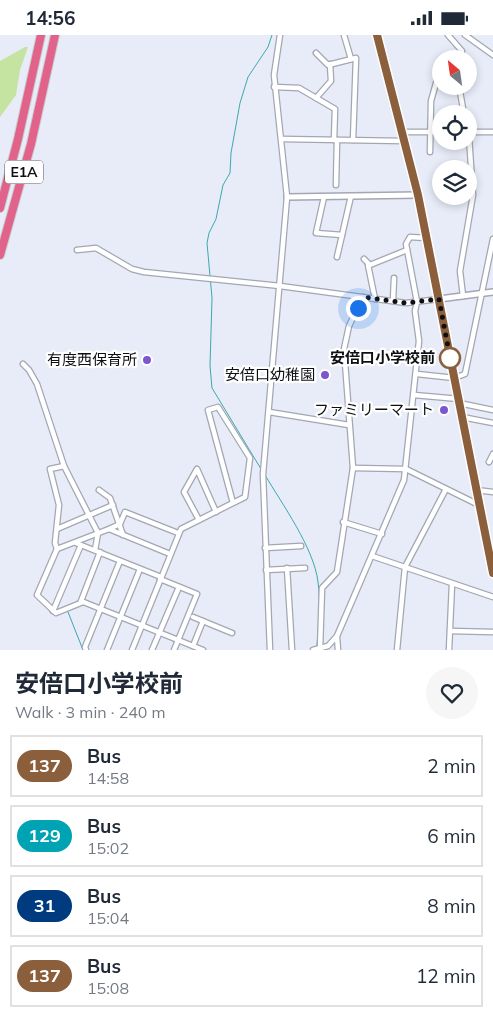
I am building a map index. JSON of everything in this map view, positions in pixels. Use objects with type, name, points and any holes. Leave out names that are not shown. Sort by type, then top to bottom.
[{"type":"highway","name":"E1A","points":[[0,208],[30,92],[41,35]]},
{"type":"highway","name":"E1A","points":[[0,255],[45,87],[55,35]]},
{"type":"main road","points":[[377,35],[418,195],[493,573]]},
{"type":"street","points":[[270,650],[263,474],[287,197],[282,139],[274,87],[280,35]]},
{"type":"street","points":[[344,35],[351,59]]},
{"type":"street","points":[[448,35],[461,50]]},
{"type":"street","points":[[466,35],[493,55]]},
{"type":"street","points":[[316,53],[328,65],[356,58],[353,140]]},
{"type":"street","points":[[316,98],[331,81],[330,65]]},
{"type":"street","points":[[274,87],[299,88],[335,109],[336,185]]},
{"type":"street","points":[[430,152],[432,95]]},
{"type":"street","points":[[402,132],[430,132]]},
{"type":"street","points":[[477,132],[493,132]]},
{"type":"street","points":[[282,139],[404,141]]},
{"type":"street","points":[[463,295],[460,271],[473,195],[471,150]]},
{"type":"street","points":[[287,197],[418,195]]},
{"type":"street","points":[[337,257],[351,196]]},
{"type":"street","points":[[324,197],[316,233],[342,235]]},
{"type":"street","points":[[314,650],[328,646],[337,636],[400,491],[406,469],[420,341],[415,311],[417,302],[407,250],[409,238],[426,238]]},
{"type":"street","points":[[417,374],[454,379],[463,376],[467,370],[493,239]]},
{"type":"street","points":[[77,250],[96,249],[132,269],[144,272],[280,286],[393,301],[417,302],[493,292]]},
{"type":"street","points":[[368,265],[407,250]]},
{"type":"street","points":[[364,259],[368,265],[375,299]]},
{"type":"street","points":[[393,301],[394,278]]},
{"type":"street","points":[[320,649],[322,588],[337,572],[343,522],[353,468],[344,349],[349,327],[362,297]]},
{"type":"street","points":[[22,364],[29,370],[37,384],[64,465],[98,533],[95,550]]},
{"type":"street","points":[[414,395],[459,401],[493,410]]},
{"type":"street","points":[[132,650],[178,533],[181,529],[216,512],[245,497],[250,458],[218,407],[208,410],[233,503]]},
{"type":"street","points":[[269,412],[349,425]]},
{"type":"street","points":[[462,417],[493,423]]},
{"type":"street","points":[[489,462],[493,454]]},
{"type":"street","points":[[64,465],[50,469],[59,505],[55,543],[57,549],[37,595],[56,613],[83,602],[203,650]]},
{"type":"street","points":[[353,468],[406,469],[480,505]]},
{"type":"street","points":[[199,520],[184,492],[197,469],[216,512]]},
{"type":"street","points":[[397,650],[405,567],[446,489]]},
{"type":"street","points":[[99,490],[110,498],[122,535]]},
{"type":"street","points":[[476,490],[493,491]]},
{"type":"street","points":[[57,529],[113,505]]},
{"type":"street","points":[[57,549],[78,544],[120,524],[125,512],[178,533]]},
{"type":"street","points":[[343,522],[382,534]]},
{"type":"street","points":[[109,529],[170,554]]},
{"type":"street","points":[[78,544],[197,594],[174,650]]},
{"type":"street","points":[[53,611],[78,544]]},
{"type":"street","points":[[265,548],[301,546]]},
{"type":"street","points":[[83,602],[81,601],[100,553]]},
{"type":"street","points":[[372,556],[493,597]]},
{"type":"street","points":[[86,650],[85,647],[120,561]]},
{"type":"street","points":[[287,568],[292,650]]},
{"type":"street","points":[[266,570],[305,568]]},
{"type":"street","points":[[107,650],[140,569]]},
{"type":"street","points":[[449,650],[452,584]]},
{"type":"street","points":[[152,650],[179,587]]},
{"type":"street","points":[[194,617],[232,633]]},
{"type":"street","points":[[193,646],[203,621]]},
{"type":"street","points":[[450,631],[493,632]]},
{"type":"street","points":[[337,636],[338,650]]},
{"type":"green space","points":[[28,47],[20,70],[16,95],[0,117],[0,61]]},
{"type":"waterway","points":[[261,469],[212,388],[210,366],[212,298],[207,243],[209,233],[216,219],[223,185],[230,173],[231,153],[240,103],[248,77],[268,47],[272,35]]},
{"type":"waterway","points":[[265,475],[304,541],[315,569],[319,598],[317,647]]},
{"type":"waterway","points":[[68,612],[83,650]]},
{"type":"bus line","name":"137","points":[[377,35],[418,195],[493,573]]},
{"type":"place","name":"安倍口小学校前","points":[[450,358]]},
{"type":"place","name":"有度西保育所","points":[[147,360]]},
{"type":"place","name":"安倍口幼稚園","points":[[325,375]]},
{"type":"place","name":"ファミリーマート","points":[[444,410]]},
{"type":"route","points":[[358,308],[362,297],[406,303],[439,299],[451,363],[450,358]]}]
